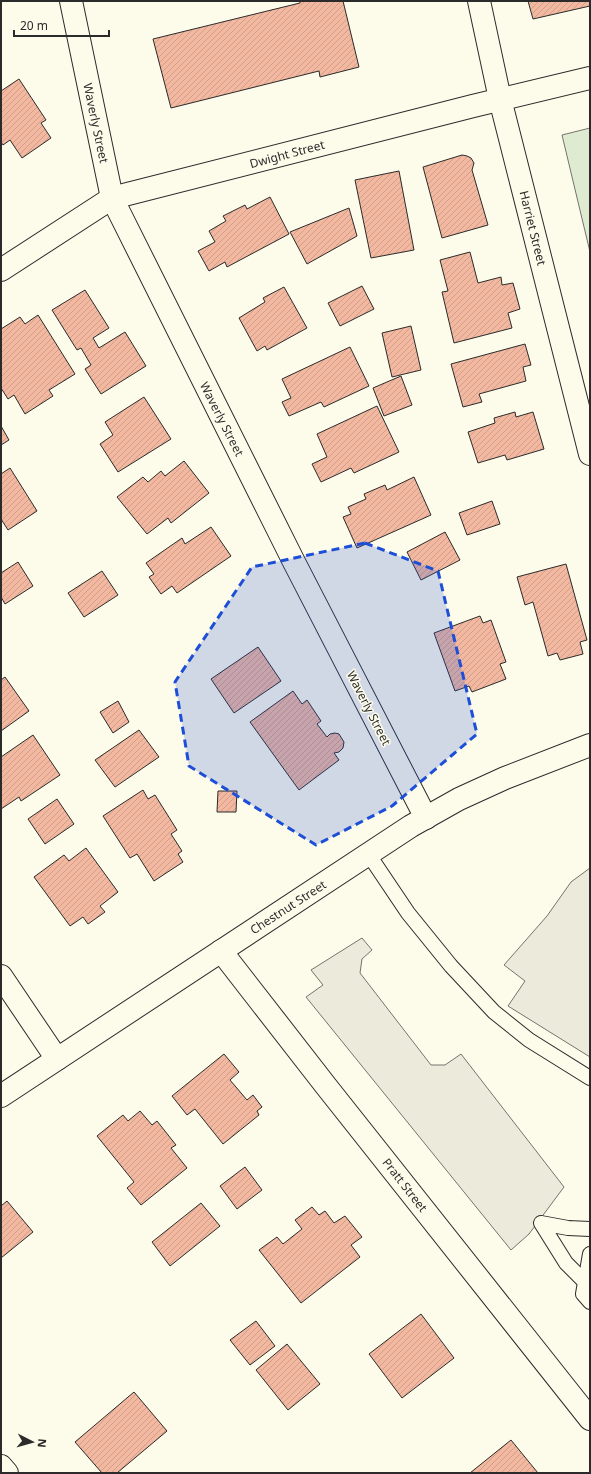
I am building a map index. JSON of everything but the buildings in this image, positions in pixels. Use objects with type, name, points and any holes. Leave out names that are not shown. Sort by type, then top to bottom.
[{"type":"street","name":"Waverly Street","points":[[71,1],[112,198],[293,560],[426,818]]},
{"type":"street","name":"Harriet Street","points":[[479,1],[500,99],[590,454]]},
{"type":"street","name":"Dwight Street","points":[[1,270],[112,198],[500,99],[590,78]]},
{"type":"street","name":"Chestnut Street","points":[[1,1096],[411,826],[459,799],[505,778],[590,745]]},
{"type":"street","name":"Pratt Street","points":[[222,951],[326,1086],[590,1419]]},
{"type":"street","points":[[1,976],[57,1059]]},
{"type":"street","points":[[1,1466],[7,1473]]},
{"type":"lane","points":[[369,855],[408,914],[450,966],[494,1012],[529,1040],[590,1078]]},
{"type":"lane","points":[[585,1282],[566,1263],[541,1223],[568,1228],[590,1229]]},
{"type":"lane","points":[[590,1254],[583,1294],[590,1302]]},
{"type":"highlighted area","points":[[365,543],[438,571],[477,734],[392,806],[316,845],[189,766],[175,682],[252,567]]},
{"type":"green space","points":[[590,128],[590,252],[562,135]]},
{"type":"shaded area","points":[[590,868],[590,1057],[508,1006],[525,981],[504,965],[547,916],[571,882]]},
{"type":"shaded area","points":[[362,938],[372,950],[362,959],[360,973],[431,1065],[445,1065],[461,1054],[564,1187],[529,1234],[511,1250],[306,997],[323,985],[311,970]]}]
